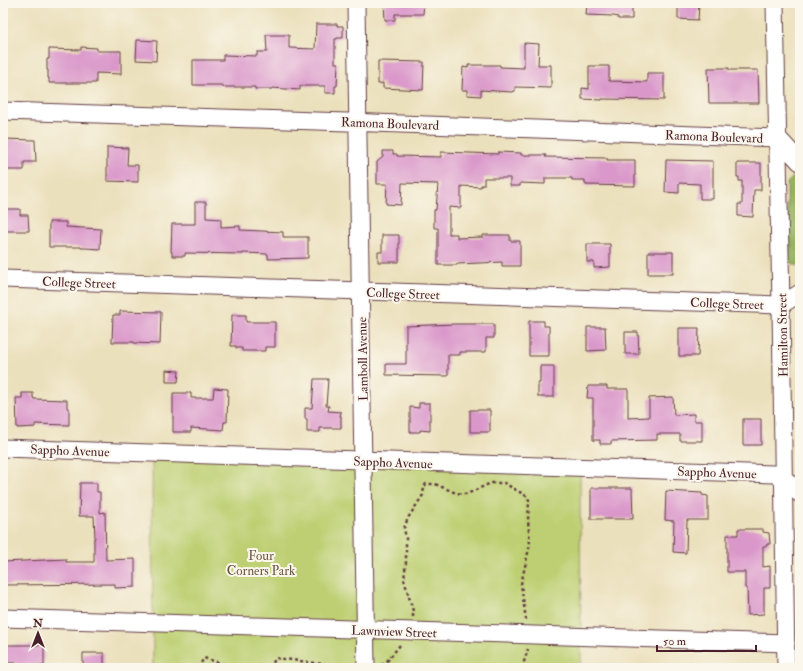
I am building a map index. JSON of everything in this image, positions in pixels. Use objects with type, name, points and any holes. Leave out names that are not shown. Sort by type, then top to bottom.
[{"type":"street","name":"Lamboll Avenue","points":[[356,3],[366,630],[369,666]]},
{"type":"street","name":"Hamilton Street","points":[[775,3],[786,668]]},
{"type":"street","name":"Ramona Boulevard","points":[[3,111],[358,122],[778,138]]},
{"type":"street","points":[[778,138],[800,162]]},
{"type":"street","name":"College Street","points":[[3,279],[781,305],[800,293]]},
{"type":"street","name":"Sappho Avenue","points":[[3,448],[774,474],[783,477]]},
{"type":"street","points":[[783,477],[800,494]]},
{"type":"street","name":"Lawnview Street","points":[[3,618],[786,644]]},
{"type":"path","points":[[412,623],[413,611],[404,579],[406,562],[406,538],[404,528],[408,518],[423,495],[426,484],[435,484],[456,493],[467,494],[481,489],[491,483],[504,483],[528,497],[530,544],[521,584],[526,620]]},
{"type":"path","points":[[522,668],[530,643]]},
{"type":"path","points":[[198,668],[204,658],[230,666],[270,667],[276,658],[339,667],[369,666],[388,660],[401,644]]},
{"type":"green space","points":[[798,172],[800,175],[800,266],[788,262],[787,183]]},
{"type":"green space","name":"Four Corners Park","points":[[152,453],[580,468],[581,668],[153,668]]},
{"type":"building","points":[[384,3],[424,3],[423,14],[395,14],[395,20],[385,20]]},
{"type":"building","points":[[587,3],[632,3],[632,19],[618,19],[618,17],[614,16],[586,15]]},
{"type":"building","points":[[678,3],[699,3],[698,20],[678,19]]},
{"type":"building","points":[[316,24],[337,24],[337,26],[343,26],[343,38],[335,39],[335,63],[338,63],[337,86],[335,86],[335,93],[325,93],[325,86],[300,86],[300,90],[272,88],[255,89],[255,87],[223,87],[223,85],[193,85],[193,60],[223,60],[223,55],[257,56],[257,52],[267,52],[266,35],[289,35],[289,48],[315,49]]},
{"type":"building","points":[[137,40],[157,41],[156,61],[136,60]]},
{"type":"building","points":[[524,43],[539,44],[538,65],[551,65],[551,88],[515,87],[515,91],[512,92],[481,90],[481,96],[467,95],[467,90],[462,90],[463,67],[468,68],[468,65],[500,65],[500,67],[524,68]]},
{"type":"building","points":[[81,47],[97,48],[97,51],[121,51],[121,74],[96,73],[96,83],[49,83],[47,59],[49,59],[49,49],[81,50]]},
{"type":"building","points":[[378,61],[424,62],[423,90],[383,88],[383,83],[378,84]]},
{"type":"building","points":[[589,66],[609,66],[609,81],[647,82],[647,73],[664,73],[664,100],[582,99],[582,88],[589,89]]},
{"type":"building","points":[[708,68],[758,70],[759,103],[709,103]]},
{"type":"building","points":[[3,139],[35,140],[36,162],[24,162],[24,170],[3,170]]},
{"type":"building","points":[[107,147],[128,148],[127,165],[138,165],[138,182],[107,181]]},
{"type":"building","points":[[383,151],[393,151],[393,154],[397,154],[397,156],[441,157],[441,152],[498,154],[498,152],[521,153],[521,155],[546,155],[545,157],[635,160],[635,186],[586,185],[585,180],[572,180],[572,178],[545,178],[545,184],[520,183],[520,186],[510,186],[510,178],[484,178],[484,185],[481,185],[481,187],[461,186],[461,208],[449,207],[449,234],[457,234],[457,238],[483,237],[483,235],[510,235],[510,241],[520,241],[520,266],[502,266],[502,262],[438,265],[438,228],[434,228],[434,210],[436,210],[438,184],[402,183],[401,205],[386,204],[387,184],[377,184],[377,162],[383,157]]},
{"type":"building","points":[[666,160],[713,161],[713,199],[700,199],[700,184],[679,183],[679,193],[665,192]]},
{"type":"building","points":[[737,163],[761,163],[761,190],[754,190],[753,217],[738,216],[738,204],[742,204],[742,181],[739,181],[739,177],[737,177]]},
{"type":"building","points":[[195,202],[206,202],[206,218],[221,219],[221,227],[240,226],[240,230],[283,232],[283,237],[308,237],[308,258],[268,259],[268,254],[243,253],[185,253],[185,256],[172,256],[172,224],[195,224]]},
{"type":"building","points":[[5,209],[20,209],[20,215],[28,215],[29,231],[3,231],[3,215],[5,215]]},
{"type":"building","points":[[49,222],[66,222],[66,227],[101,229],[100,249],[81,247],[49,247]]},
{"type":"building","points":[[382,235],[399,235],[399,262],[378,262],[378,252],[382,252]]},
{"type":"building","points":[[587,244],[610,244],[610,267],[594,268],[594,262],[587,262]]},
{"type":"building","points":[[648,252],[673,252],[673,274],[648,274]]},
{"type":"building","points":[[120,311],[161,312],[160,344],[112,342],[113,315],[120,315]]},
{"type":"building","points":[[232,315],[246,315],[246,322],[275,322],[275,347],[265,347],[265,351],[242,351],[242,348],[231,346]]},
{"type":"building","points":[[529,321],[544,321],[544,326],[549,326],[549,356],[529,356]]},
{"type":"building","points":[[494,324],[494,338],[486,338],[486,352],[460,352],[460,355],[448,355],[448,376],[386,375],[386,364],[406,364],[406,326]]},
{"type":"building","points":[[587,327],[605,327],[606,350],[587,351]]},
{"type":"building","points":[[679,328],[699,328],[698,356],[679,356]]},
{"type":"building","points":[[625,332],[638,332],[639,354],[625,354]]},
{"type":"building","points":[[540,366],[554,366],[554,397],[538,397]]},
{"type":"building","points":[[166,370],[179,371],[178,382],[166,382]]},
{"type":"building","points":[[314,379],[328,379],[326,406],[329,406],[328,411],[341,412],[341,428],[320,428],[320,432],[307,432],[305,408],[312,408]]},
{"type":"building","points":[[588,386],[607,386],[607,389],[628,389],[628,418],[649,417],[649,398],[673,397],[674,415],[694,414],[694,421],[702,421],[702,441],[680,441],[680,434],[657,434],[657,440],[611,441],[611,444],[600,444],[600,440],[593,440],[593,398],[587,398]]},
{"type":"building","points":[[214,388],[228,389],[227,422],[224,422],[223,430],[191,428],[191,432],[173,432],[173,393],[191,393],[191,398],[213,398]]},
{"type":"building","points":[[22,393],[33,393],[34,399],[67,400],[67,408],[69,408],[69,425],[35,424],[35,427],[17,428],[16,398],[22,398]]},
{"type":"building","points":[[419,403],[430,403],[430,431],[420,430],[420,432],[410,432],[410,407],[419,408]]},
{"type":"building","points":[[470,410],[490,410],[490,432],[470,432]]},
{"type":"building","points":[[743,419],[761,419],[761,445],[743,445]]},
{"type":"building","points":[[80,483],[97,483],[97,492],[100,492],[100,513],[105,512],[106,560],[135,559],[135,587],[115,588],[115,584],[3,585],[3,562],[66,559],[66,562],[94,562],[94,516],[79,516]]},
{"type":"building","points":[[591,488],[632,488],[633,519],[591,519]]},
{"type":"building","points":[[666,491],[702,493],[702,495],[708,496],[708,520],[687,520],[686,553],[673,552],[674,521],[665,520]]},
{"type":"building","points":[[738,529],[763,529],[763,532],[769,533],[770,544],[763,546],[763,567],[770,566],[770,588],[764,588],[764,614],[748,615],[745,572],[727,572],[727,535],[738,535]]},
{"type":"building","points":[[4,645],[44,645],[44,666],[4,663]]},
{"type":"building","points":[[83,653],[104,653],[104,668],[83,668]]}]
